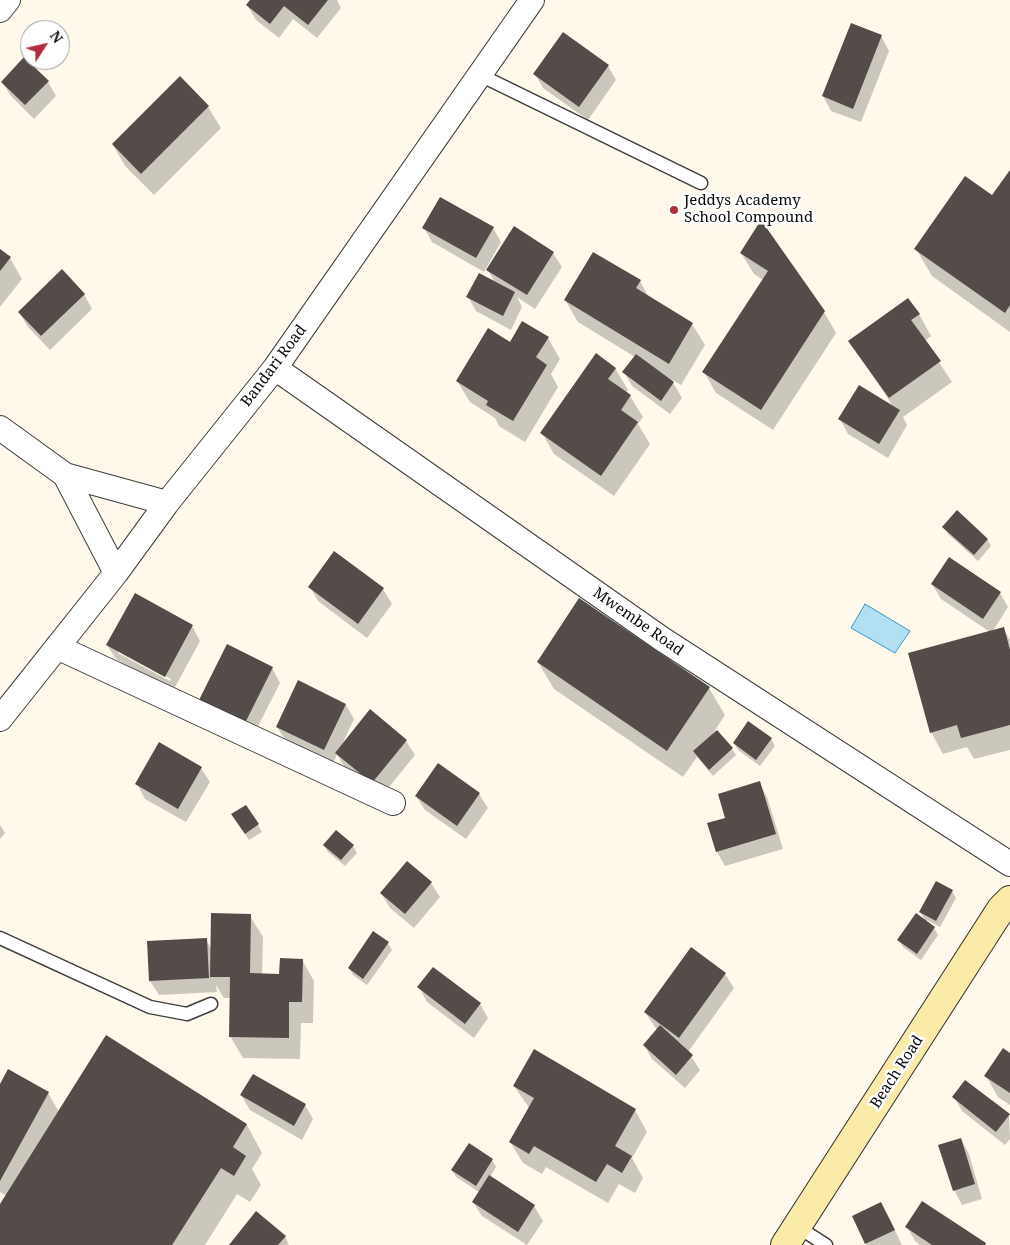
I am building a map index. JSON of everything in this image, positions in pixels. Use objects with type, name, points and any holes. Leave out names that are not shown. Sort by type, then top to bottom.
[{"type":"main road","name":"Beach Road","points":[[792,1236],[1001,909],[1010,900]]},
{"type":"street","points":[[0,10],[8,0]]},
{"type":"street","name":"Bandari Road","points":[[0,719],[116,573],[167,503],[275,368],[532,0]]},
{"type":"street","name":"Mwembe Road","points":[[275,368],[662,640],[1010,864]]},
{"type":"street","points":[[0,428],[65,475],[167,503]]},
{"type":"street","points":[[65,475],[116,573]]},
{"type":"street","points":[[57,648],[393,804]]},
{"type":"lane","points":[[480,75],[701,183]]},
{"type":"lane","points":[[0,938],[150,1007],[187,1014],[211,1004]]},
{"type":"lane","points":[[792,1236],[826,1245]]},
{"type":"water","points":[[865,604],[910,631],[895,653],[851,628]]},
{"type":"building","points":[[250,0],[328,0],[308,25],[284,6],[270,24],[246,5]]},
{"type":"building","points":[[851,23],[882,35],[853,109],[822,96]]},
{"type":"building","points":[[563,32],[609,65],[579,107],[533,74]]},
{"type":"building","points":[[20,61],[20,70],[38,70],[49,81],[25,105],[1,82]]},
{"type":"building","points":[[180,76],[209,106],[141,174],[112,144]]},
{"type":"building","points":[[1010,170],[1010,305],[1005,313],[914,249],[965,176],[992,195]]},
{"type":"building","points":[[440,197],[494,227],[476,258],[422,228]]},
{"type":"building","points":[[761,220],[825,311],[761,410],[702,372],[768,271],[740,253]]},
{"type":"building","points":[[514,226],[554,252],[527,295],[486,270]]},
{"type":"building","points":[[0,249],[11,257],[0,271]]},
{"type":"building","points":[[593,252],[641,280],[636,288],[693,323],[669,364],[564,300]]},
{"type":"building","points":[[62,269],[85,294],[41,336],[18,312]]},
{"type":"building","points":[[479,273],[515,292],[503,316],[466,297]]},
{"type":"building","points":[[908,298],[920,314],[911,320],[941,361],[889,398],[848,341]]},
{"type":"building","points":[[522,321],[549,337],[536,357],[547,365],[513,421],[486,405],[488,401],[456,381],[488,328],[510,342]]},
{"type":"building","points":[[596,353],[616,368],[608,379],[631,395],[621,410],[638,422],[601,476],[540,433]]},
{"type":"building","points":[[636,354],[674,382],[661,401],[622,372]]},
{"type":"building","points":[[859,385],[900,410],[879,444],[838,419]]},
{"type":"building","points":[[957,510],[988,539],[974,555],[942,527]]},
{"type":"building","points":[[334,551],[384,588],[358,624],[308,587]]},
{"type":"building","points":[[949,557],[1001,592],[983,619],[931,584]]},
{"type":"building","points":[[135,593],[193,625],[165,677],[106,645]]},
{"type":"building","points":[[579,598],[710,687],[667,751],[537,662]]},
{"type":"building","points":[[1004,627],[1010,650],[1010,725],[961,738],[957,725],[930,733],[908,653]]},
{"type":"building","points":[[227,644],[273,667],[243,727],[197,704]]},
{"type":"building","points":[[298,680],[346,704],[324,750],[276,727]]},
{"type":"building","points":[[370,709],[407,740],[372,783],[335,753]]},
{"type":"building","points":[[748,721],[772,738],[756,760],[733,743]]},
{"type":"building","points":[[717,730],[733,748],[709,770],[693,751]]},
{"type":"building","points":[[159,742],[202,767],[178,809],[135,784]]},
{"type":"building","points":[[438,763],[480,793],[457,826],[415,796]]},
{"type":"building","points":[[760,781],[776,834],[716,852],[707,823],[725,818],[718,794]]},
{"type":"building","points":[[246,805],[259,824],[245,834],[231,814]]},
{"type":"building","points":[[336,830],[354,845],[341,860],[323,845]]},
{"type":"building","points":[[407,861],[432,882],[405,914],[380,893]]},
{"type":"building","points":[[936,881],[953,890],[936,921],[919,912]]},
{"type":"building","points":[[211,913],[251,914],[250,973],[279,974],[280,958],[303,959],[302,1002],[289,1002],[289,1038],[229,1037],[230,977],[210,977]]},
{"type":"building","points":[[916,913],[935,927],[917,954],[897,940]]},
{"type":"building","points":[[373,931],[389,942],[363,979],[348,968]]},
{"type":"building","points":[[207,938],[209,978],[149,981],[147,941]]},
{"type":"building","points":[[691,947],[726,973],[679,1038],[644,1012]]},
{"type":"building","points":[[433,967],[481,1003],[465,1024],[417,987]]},
{"type":"building","points":[[660,1025],[693,1055],[676,1075],[643,1045]]},
{"type":"building","points":[[106,1035],[247,1124],[233,1147],[246,1156],[234,1176],[221,1168],[172,1245],[0,1245],[0,1204]]},
{"type":"building","points":[[1003,1048],[1010,1053],[1010,1093],[984,1076]]},
{"type":"building","points":[[534,1049],[636,1109],[615,1146],[632,1156],[622,1173],[607,1164],[596,1182],[534,1146],[529,1154],[509,1142],[534,1098],[513,1086]]},
{"type":"building","points":[[8,1069],[49,1092],[0,1181],[0,1084]]},
{"type":"building","points":[[253,1074],[306,1104],[294,1126],[240,1095]]},
{"type":"building","points":[[965,1080],[1010,1114],[996,1132],[952,1097]]},
{"type":"building","points":[[961,1138],[975,1184],[953,1191],[938,1145]]},
{"type":"building","points":[[469,1143],[493,1159],[476,1186],[451,1170]]},
{"type":"building","points":[[489,1175],[535,1205],[518,1232],[472,1202]]},
{"type":"building","points":[[922,1201],[986,1243],[985,1245],[932,1245],[905,1227]]},
{"type":"building","points":[[881,1202],[895,1230],[865,1244],[852,1216]]},
{"type":"building","points":[[256,1211],[286,1236],[278,1245],[229,1245]]},
{"type":"place","name":"Jeddys Academy School Compound","points":[[674,210]]}]
